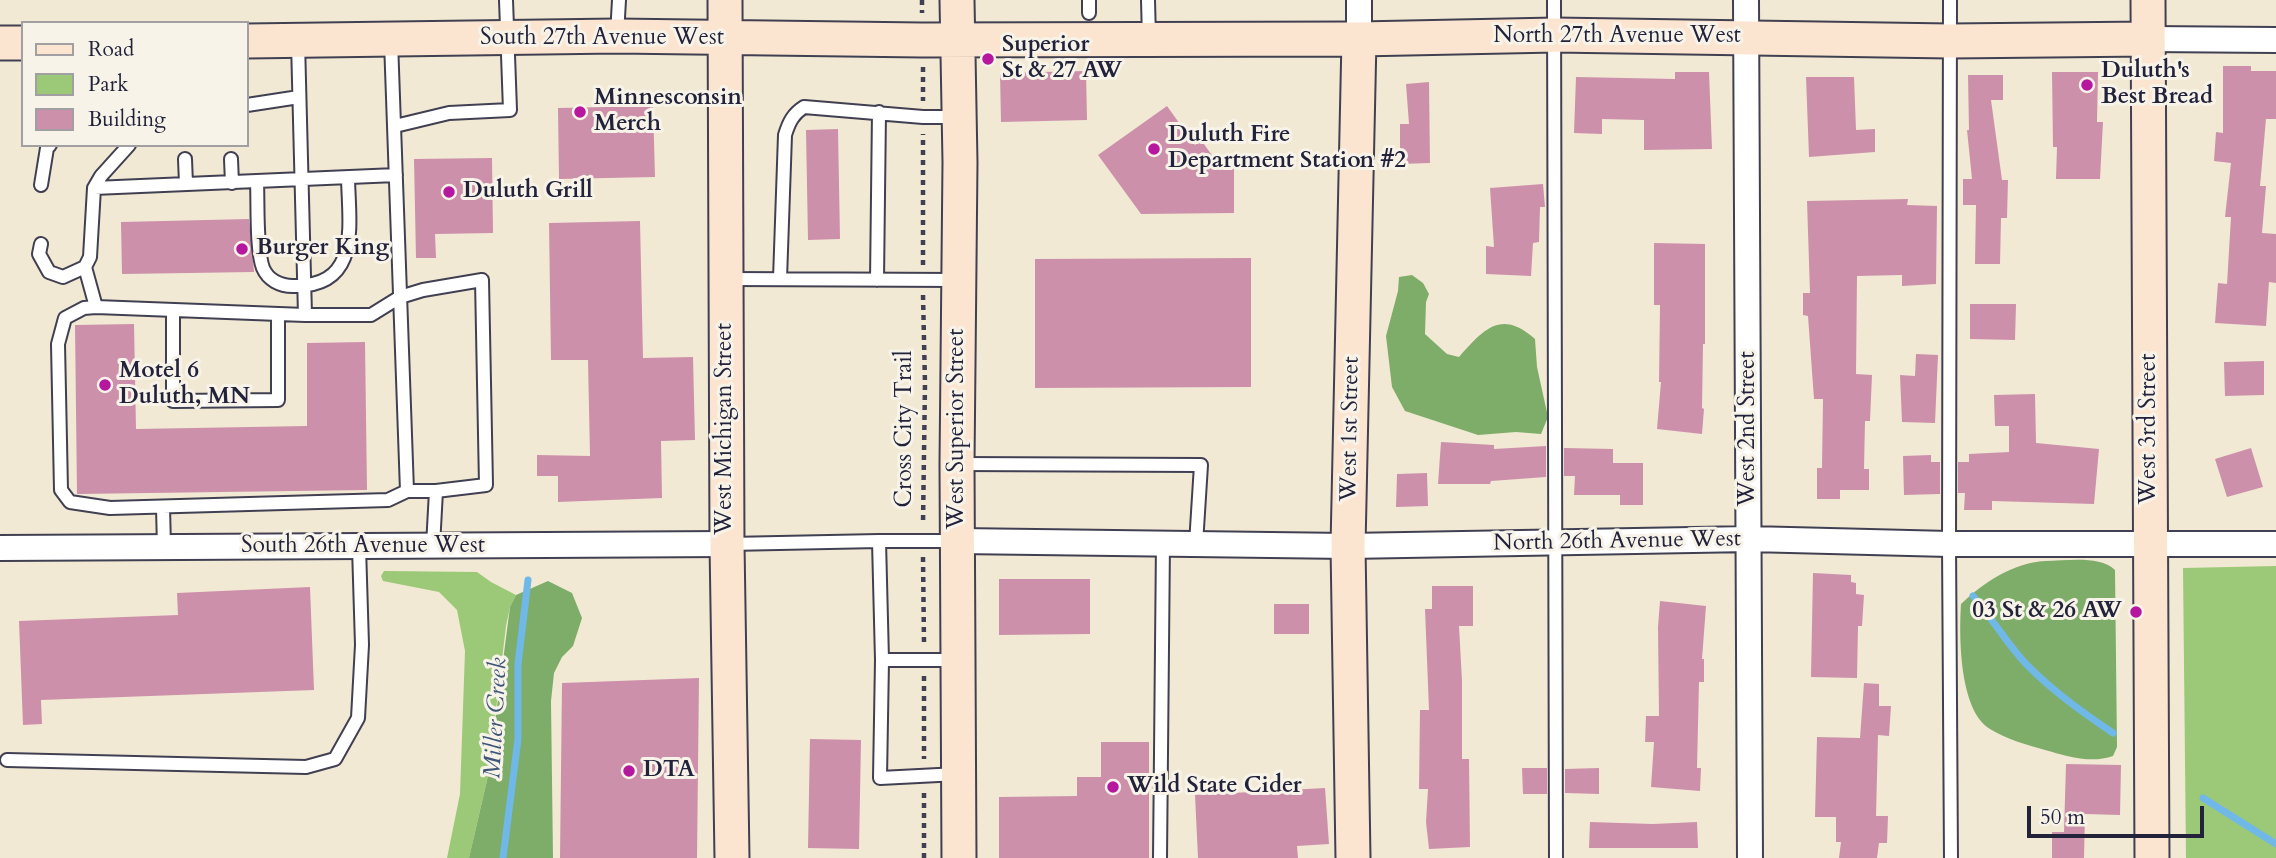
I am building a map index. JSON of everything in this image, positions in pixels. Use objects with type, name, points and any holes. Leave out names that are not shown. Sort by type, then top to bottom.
[{"type":"street","name":"West Michigan Street","points":[[725,0],[727,544],[732,858]]},
{"type":"street","name":"West Superior Street","points":[[957,0],[959,858]]},
{"type":"street","name":"West 1st Street","points":[[1353,858],[1348,546],[1359,0]]},
{"type":"street","name":"West 2nd Street","points":[[1746,0],[1750,858]]},
{"type":"street","name":"West 3rd Street","points":[[2148,0],[2152,858]]},
{"type":"street","name":"North 27th Avenue West","points":[[957,40],[1359,39],[1555,35],[1950,40],[2276,40]]},
{"type":"street","name":"South 27th Avenue West","points":[[248,41],[617,36],[957,40]]},
{"type":"street","points":[[0,43],[21,43]]},
{"type":"street","name":"North 26th Avenue West","points":[[958,541],[1163,541],[1196,544],[1348,546],[1750,539],[1949,544],[2276,544]]},
{"type":"street","name":"South 26th Avenue West","points":[[0,548],[727,544]]},
{"type":"lane","points":[[394,126],[449,113],[510,110],[506,0]]},
{"type":"lane","points":[[617,36],[619,0]]},
{"type":"lane","points":[[1147,0],[1149,38]]},
{"type":"lane","points":[[1555,0],[1556,858]]},
{"type":"lane","points":[[1950,0],[1951,858]]},
{"type":"lane","points":[[391,40],[407,491]]},
{"type":"lane","points":[[298,41],[305,315]]},
{"type":"lane","points":[[248,105],[299,97]]},
{"type":"lane","points":[[780,279],[785,135],[788,123],[795,113],[804,107],[923,117],[959,117]]},
{"type":"lane","points":[[877,280],[879,112]]},
{"type":"lane","points":[[41,185],[48,147]]},
{"type":"lane","points":[[41,244],[39,254],[49,272],[63,277],[85,267],[90,257],[94,188],[101,176],[127,147]]},
{"type":"lane","points":[[185,159],[186,184]]},
{"type":"lane","points":[[231,159],[232,183]]},
{"type":"lane","points":[[94,188],[396,175]]},
{"type":"lane","points":[[257,182],[262,266],[270,278],[283,286],[314,286],[331,277],[340,267],[347,251],[348,178]]},
{"type":"lane","points":[[85,267],[96,307]]},
{"type":"lane","points":[[482,279],[486,485],[436,491],[407,491],[388,500],[110,508],[70,502],[61,490],[58,344],[65,318],[84,308],[96,307],[305,315],[370,315],[400,297],[482,279]]},
{"type":"lane","points":[[726,279],[959,279]]},
{"type":"lane","points":[[173,310],[173,401],[278,400],[278,314]]},
{"type":"lane","points":[[957,464],[1201,465],[1196,544]]},
{"type":"lane","points":[[433,546],[436,491]]},
{"type":"lane","points":[[163,507],[164,547]]},
{"type":"lane","points":[[879,541],[882,660],[880,778],[959,774]]},
{"type":"lane","points":[[727,544],[958,541]]},
{"type":"lane","points":[[1160,858],[1163,541]]},
{"type":"lane","points":[[7,760],[306,767],[335,759],[358,718],[362,645],[359,547]]},
{"type":"lane","points":[[882,660],[958,660]]},
{"type":"path","name":"Cross City Trail","points":[[922,0],[922,279],[925,384],[924,858]]},
{"type":"green space","points":[[1412,275],[1423,283],[1429,294],[1426,302],[1425,334],[1447,354],[1459,357],[1485,331],[1503,324],[1523,330],[1535,339],[1537,367],[1548,417],[1541,434],[1516,432],[1478,435],[1405,411],[1392,387],[1386,336],[1399,277]]},
{"type":"green space","points":[[2045,561],[2100,562],[2115,570],[2117,747],[2113,756],[2079,758],[2017,741],[1990,729],[1972,706],[1961,653],[1961,604],[2000,575],[2022,565]]},
{"type":"green space","points":[[2276,566],[2276,858],[2186,858],[2183,568]]},
{"type":"green space","points":[[384,571],[477,572],[516,595],[506,626],[488,776],[469,858],[447,858],[460,794],[465,651],[457,610],[439,592],[383,581],[381,576]]},
{"type":"green space","points":[[548,581],[572,593],[582,618],[573,646],[562,657],[554,673],[551,701],[553,858],[469,858],[488,776],[510,607],[516,595]]},
{"type":"building","points":[[2223,66],[2251,66],[2251,71],[2276,71],[2276,119],[2266,119],[2260,186],[2266,186],[2262,233],[2276,234],[2276,283],[2269,282],[2266,326],[2215,323],[2218,283],[2227,284],[2231,217],[2225,217],[2231,163],[2214,161],[2216,132],[2223,133]]},
{"type":"building","points":[[1086,71],[1087,120],[1001,122],[1000,73]]},
{"type":"building","points":[[1675,72],[1709,72],[1712,149],[1644,150],[1644,120],[1602,119],[1602,134],[1574,133],[1576,77],[1675,79]]},
{"type":"building","points":[[2052,72],[2098,72],[2097,122],[2103,122],[2100,179],[2056,179],[2057,147],[2053,147]]},
{"type":"building","points":[[1968,75],[2003,75],[2003,100],[1991,100],[2002,180],[2008,180],[2007,218],[2001,218],[2000,264],[1975,264],[1976,205],[1963,205],[1963,179],[1972,179],[1967,130]]},
{"type":"building","points":[[1806,77],[1854,77],[1856,130],[1875,129],[1875,152],[1809,157]]},
{"type":"building","points":[[1429,82],[1430,163],[1400,164],[1400,124],[1409,124],[1406,84]]},
{"type":"building","points":[[653,106],[655,177],[559,179],[558,108]]},
{"type":"building","points":[[1167,106],[1195,145],[1201,140],[1219,165],[1234,166],[1234,213],[1141,214],[1098,155]]},
{"type":"building","points":[[838,129],[840,239],[808,240],[806,130]]},
{"type":"building","points":[[492,158],[493,233],[435,234],[436,258],[416,258],[414,159]]},
{"type":"building","points":[[1543,184],[1545,207],[1540,207],[1539,242],[1533,243],[1531,276],[1486,274],[1486,246],[1494,247],[1490,188]]},
{"type":"building","points":[[1908,199],[1907,205],[1937,206],[1936,284],[1902,286],[1902,275],[1857,276],[1856,374],[1872,375],[1870,421],[1865,421],[1864,469],[1869,469],[1869,490],[1840,490],[1840,499],[1817,499],[1817,468],[1822,468],[1823,399],[1814,399],[1808,316],[1803,315],[1803,293],[1810,293],[1807,201]]},
{"type":"building","points":[[249,219],[254,272],[122,274],[121,222]]},
{"type":"building","points":[[640,221],[643,358],[693,357],[695,440],[661,441],[662,498],[558,502],[558,476],[537,476],[537,455],[590,456],[588,360],[551,360],[549,223]]},
{"type":"building","points":[[1654,243],[1705,244],[1702,434],[1657,429],[1661,382],[1660,305],[1654,305]]},
{"type":"building","points":[[1251,258],[1251,387],[1035,388],[1035,259]]},
{"type":"building","points":[[1970,304],[2016,304],[2015,340],[1970,339]]},
{"type":"building","name":"Motel 6 Duluth, MN","points":[[134,324],[136,429],[307,426],[307,343],[365,342],[367,490],[77,494],[75,325]]},
{"type":"building","points":[[1916,354],[1938,355],[1935,423],[1902,422],[1900,375],[1915,376]]},
{"type":"building","points":[[2264,361],[2264,395],[2225,396],[2224,362]]},
{"type":"building","points":[[2035,394],[2036,443],[2099,449],[2094,504],[1992,501],[1992,510],[1964,510],[1965,493],[1958,493],[1958,462],[1969,462],[1969,454],[2009,452],[2009,426],[1995,426],[1994,395]]},
{"type":"building","points":[[1441,442],[1494,445],[1494,449],[1546,446],[1546,477],[1491,481],[1490,484],[1438,484]]},
{"type":"building","points":[[1564,448],[1613,449],[1613,463],[1643,463],[1643,505],[1620,505],[1620,495],[1574,495],[1575,476],[1564,476]]},
{"type":"building","points":[[2251,448],[2263,487],[2227,497],[2215,459]]},
{"type":"building","points":[[1931,455],[1931,462],[1940,462],[1940,494],[1904,495],[1903,456]]},
{"type":"building","points":[[1427,473],[1428,506],[1396,507],[1397,474]]},
{"type":"building","points":[[1813,573],[1851,575],[1851,582],[1856,583],[1856,594],[1864,595],[1862,626],[1858,626],[1857,678],[1811,677]]},
{"type":"building","points":[[999,579],[1090,579],[1090,634],[999,635]]},
{"type":"building","points":[[1432,586],[1473,586],[1473,626],[1459,626],[1462,759],[1469,759],[1470,847],[1429,849],[1426,822],[1428,789],[1419,789],[1420,710],[1429,710],[1425,609],[1432,609]]},
{"type":"building","points":[[310,587],[314,690],[41,700],[42,724],[23,725],[19,621],[178,615],[177,593]]},
{"type":"building","points":[[1660,601],[1706,606],[1702,659],[1704,682],[1699,682],[1697,768],[1701,768],[1700,791],[1651,787],[1654,742],[1645,742],[1646,716],[1659,716]]},
{"type":"building","points":[[1274,604],[1309,604],[1309,634],[1274,634]]},
{"type":"building","name":"DTA","points":[[699,678],[697,858],[560,858],[562,683]]},
{"type":"building","points":[[1864,683],[1879,684],[1879,706],[1891,706],[1889,736],[1878,735],[1876,816],[1888,816],[1887,843],[1879,843],[1877,858],[1839,858],[1841,842],[1836,842],[1836,817],[1815,817],[1817,737],[1860,738]]},
{"type":"building","points":[[810,739],[861,740],[859,849],[808,848]]},
{"type":"building","name":"Wild State Cider","points":[[1101,742],[1149,742],[1149,858],[999,858],[999,797],[1077,796],[1077,777],[1101,777]]},
{"type":"building","points":[[2066,764],[2121,765],[2120,815],[2085,814],[2084,858],[2052,858],[2052,832],[2064,832]]},
{"type":"building","points":[[1522,768],[1547,768],[1547,794],[1523,794]]},
{"type":"building","points":[[1599,768],[1599,794],[1565,793],[1565,769]]},
{"type":"building","points":[[1325,788],[1329,844],[1297,846],[1298,858],[1198,858],[1195,795]]},
{"type":"building","points":[[1590,822],[1697,822],[1698,848],[1589,848]]},
{"type":"waterway","name":"Miller Creek","points":[[503,858],[518,739],[518,664],[528,580]]},
{"type":"waterway","name":"Miller Creek","points":[[1973,596],[2027,665],[2068,701],[2113,733]]},
{"type":"waterway","name":"Miller Creek","points":[[2203,798],[2276,844]]},
{"type":"place","name":"Superior St & 27 AW","points":[[988,59]]},
{"type":"place","name":"Duluth's Best Bread","points":[[2087,85]]},
{"type":"place","name":"Minnesconsin Merch","points":[[580,112]]},
{"type":"place","name":"Duluth Fire Department Station #2","points":[[1154,149]]},
{"type":"place","name":"Duluth Grill","points":[[449,192]]},
{"type":"place","name":"Burger King","points":[[242,249]]},
{"type":"place","name":"Motel 6 Duluth, MN","points":[[105,385]]},
{"type":"place","name":"03 St & 26 AW","points":[[2136,612]]},
{"type":"place","name":"DTA","points":[[629,771]]},
{"type":"place","name":"Wild State Cider","points":[[1113,787]]}]
